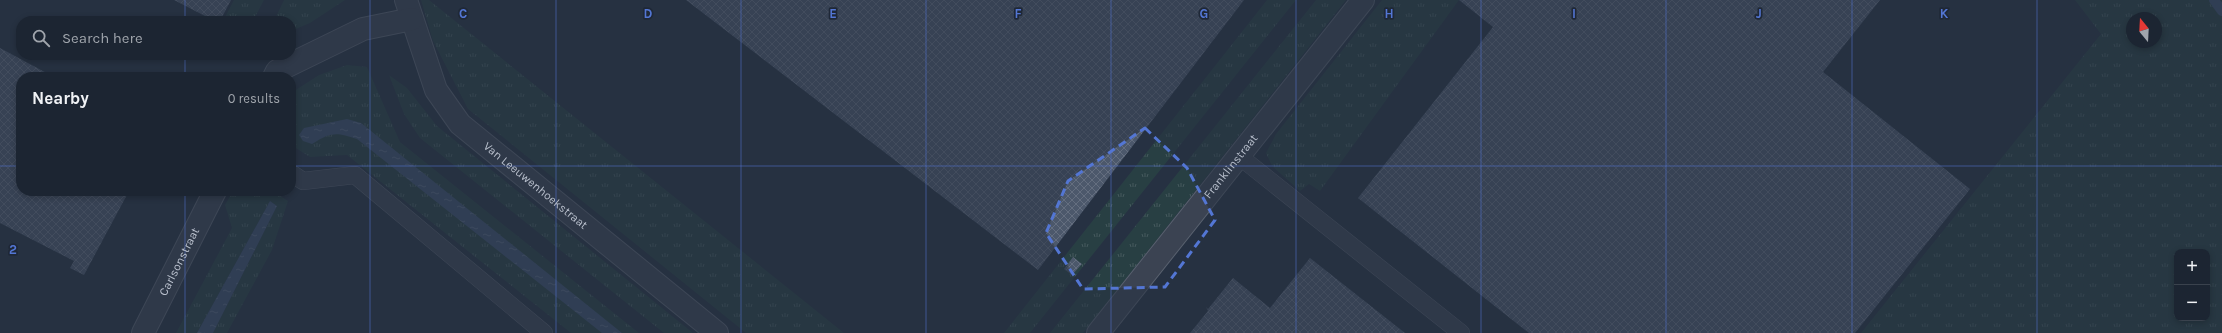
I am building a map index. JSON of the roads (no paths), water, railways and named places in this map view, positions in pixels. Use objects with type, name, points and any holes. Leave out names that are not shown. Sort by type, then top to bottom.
[{"type":"street","name":"Franklinstraat","points":[[1098,333],[1363,0]]},
{"type":"street","points":[[277,72],[363,29],[409,9]]},
{"type":"street","name":"Van Leeuwenhoekstraat","points":[[409,9],[436,90],[460,124],[717,333]]},
{"type":"street","name":"Carlsonstraat","points":[[143,333],[212,196]]},
{"type":"lane","points":[[1239,156],[1461,333]]},
{"type":"lane","points":[[296,176],[303,181],[355,175],[544,333]]},
{"type":"water","points":[[347,119],[361,123],[622,333],[602,333],[357,139],[334,134],[324,137],[312,144],[303,141],[299,135],[304,128]]},
{"type":"water","points":[[270,201],[277,206],[213,333],[197,333]]},
{"type":"waterway","points":[[2214,0],[2222,11]]}]
